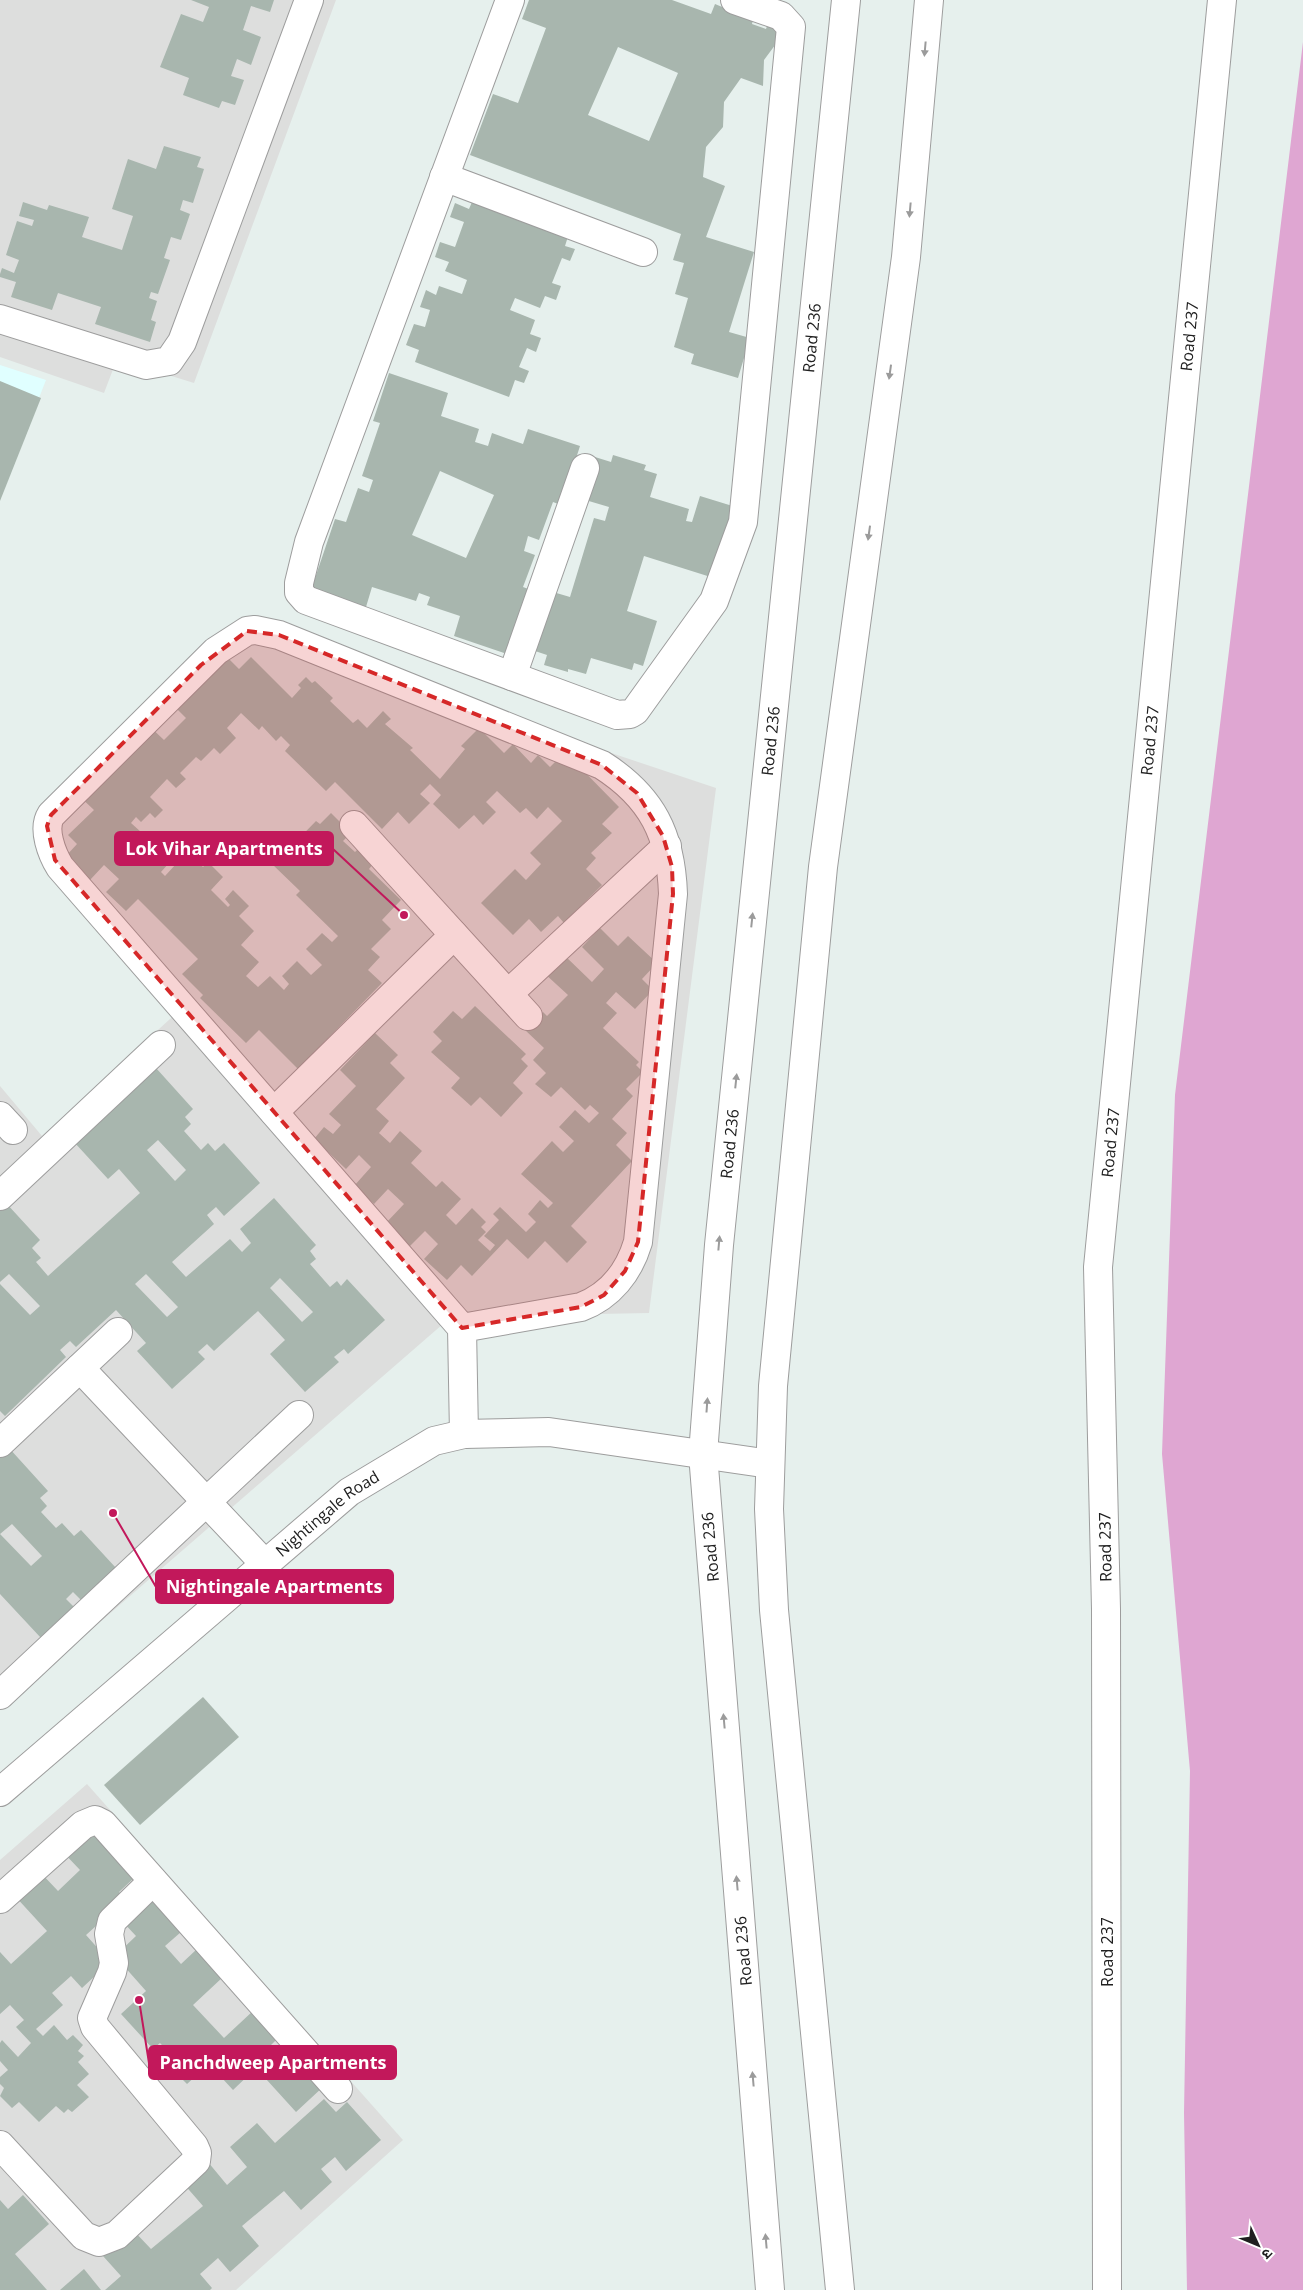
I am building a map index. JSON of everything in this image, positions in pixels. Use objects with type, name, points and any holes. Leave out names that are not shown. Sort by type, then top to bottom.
[{"type":"street","points":[[0,319],[146,365],[169,361],[182,342],[309,0]]},
{"type":"street","points":[[510,0],[309,542],[299,582],[299,592],[306,600],[617,715],[630,714],[649,694],[714,601],[743,522],[791,27],[781,16],[735,0]]},
{"type":"street","name":"Road 236","points":[[770,2290],[703,1454],[719,1246],[846,0]]},
{"type":"street","points":[[840,2290],[774,1610],[769,1509],[773,1386],[823,867],[906,257],[929,0]]},
{"type":"street","name":"Road 237","points":[[1107,2290],[1106,1609],[1098,1267],[1222,0]]},
{"type":"street","points":[[444,177],[644,252]]},
{"type":"street","points":[[512,676],[585,468]]},
{"type":"street","points":[[462,1328],[581,1307],[593,1302],[611,1289],[634,1257],[638,1242],[673,894],[672,867],[667,846],[652,811],[622,778],[602,765],[274,634],[255,630],[246,631],[201,665],[51,815],[47,826],[52,850],[60,867],[462,1328],[464,1434]]},
{"type":"street","points":[[354,825],[528,1016]]},
{"type":"street","points":[[508,994],[667,846]]},
{"type":"street","points":[[274,1112],[454,935]]},
{"type":"street","points":[[0,1196],[161,1045]]},
{"type":"street","points":[[0,1443],[118,1332]]},
{"type":"street","points":[[80,1368],[265,1564]]},
{"type":"street","points":[[0,1695],[299,1415]]},
{"type":"street","name":"Nightingale Road","points":[[0,1792],[349,1492],[434,1442],[464,1434],[549,1432],[770,1464]]},
{"type":"street","points":[[0,1900],[83,1825],[95,1820],[103,1824],[338,2089]]},
{"type":"street","points":[[0,2145],[84,2236],[98,2242],[116,2235],[196,2161],[197,2153],[194,2146],[95,2027],[92,2018],[114,1964],[109,1934],[112,1921],[154,1881]]},
{"type":"highlighted area","points":[[247,631],[279,635],[602,765],[637,793],[663,836],[672,867],[673,894],[638,1242],[625,1271],[604,1295],[581,1307],[462,1328],[55,860],[47,826],[51,815],[201,665]]},
{"type":"shaded area","points":[[0,0],[336,0],[194,383],[117,359],[104,393],[0,357]]},
{"type":"shaded area","points":[[1303,42],[1303,2290],[1187,2290],[1184,2113],[1190,1771],[1162,1454],[1175,1095]]},
{"type":"shaded area","points":[[0,365],[46,380],[0,497]]},
{"type":"shaded area","points":[[249,632],[716,788],[649,1313],[451,1317],[0,1709],[0,1086],[42,1136],[182,1008],[33,821]]},
{"type":"shaded area","points":[[87,1784],[403,2140],[236,2290],[0,2290],[0,1860]]},
{"type":"building","points":[[191,0],[274,0],[270,12],[251,6],[243,30],[261,37],[251,65],[237,59],[231,76],[244,80],[235,105],[222,101],[219,108],[183,95],[189,78],[160,67],[181,14],[203,22],[209,7]]},
{"type":"building","points":[[529,0],[672,0],[711,14],[715,4],[753,20],[752,24],[766,29],[767,26],[784,33],[764,60],[763,86],[741,78],[724,102],[723,127],[706,147],[703,177],[725,186],[706,237],[754,252],[729,332],[750,338],[738,378],[691,364],[694,354],[674,347],[688,298],[675,294],[684,263],[673,260],[681,234],[470,155],[493,94],[518,103],[546,28],[522,19]],"holes":[[[618,47],[678,73],[649,141],[588,115]]]},
{"type":"building","points":[[164,146],[201,157],[197,167],[204,169],[193,203],[183,200],[180,210],[190,214],[181,240],[171,237],[164,258],[170,260],[158,294],[151,292],[149,298],[157,301],[151,320],[156,322],[150,342],[95,324],[101,307],[58,293],[52,310],[11,297],[16,282],[0,277],[0,274],[2,268],[14,273],[19,260],[6,255],[17,221],[32,226],[34,220],[19,216],[23,202],[47,210],[49,205],[89,217],[82,237],[122,250],[133,216],[112,209],[128,159],[156,169]]},
{"type":"building","points":[[475,195],[570,230],[565,246],[575,249],[570,261],[562,258],[552,283],[561,286],[556,300],[545,296],[540,308],[515,298],[510,310],[535,320],[530,334],[541,338],[536,352],[527,348],[519,367],[529,371],[524,383],[515,380],[509,397],[415,362],[419,350],[406,345],[414,324],[425,327],[430,310],[420,307],[426,290],[436,295],[439,286],[462,294],[467,280],[445,271],[449,262],[435,257],[440,242],[455,247],[464,222],[450,217],[455,203],[469,209]]},
{"type":"building","points":[[389,373],[448,393],[441,416],[479,429],[475,442],[488,446],[492,433],[523,444],[528,429],[580,446],[561,505],[553,502],[539,540],[528,536],[524,551],[535,555],[523,587],[531,590],[507,654],[454,636],[460,616],[427,605],[430,597],[419,593],[416,601],[372,587],[366,607],[311,590],[335,519],[346,522],[358,488],[369,492],[373,480],[362,476],[380,423],[373,421]],"holes":[[[440,471],[494,495],[466,558],[412,535]]]},
{"type":"building","points":[[0,381],[41,398],[0,501]]},
{"type":"building","points":[[613,455],[646,465],[644,470],[657,474],[650,497],[689,509],[686,521],[692,522],[700,496],[739,508],[717,579],[644,556],[627,611],[657,621],[643,666],[634,663],[632,670],[591,658],[586,674],[568,669],[568,672],[544,665],[547,655],[535,651],[553,592],[570,597],[594,518],[605,521],[609,507],[582,499],[595,457],[611,462]]},
{"type":"building","points":[[224,654],[239,669],[251,657],[292,698],[301,688],[298,685],[306,677],[312,683],[315,681],[333,698],[330,701],[353,723],[358,719],[367,728],[383,711],[391,719],[385,724],[413,748],[410,750],[440,779],[465,749],[461,746],[479,728],[504,753],[513,744],[531,763],[538,755],[550,767],[565,752],[619,807],[602,824],[612,833],[591,853],[596,858],[586,869],[602,885],[564,923],[558,916],[541,932],[529,919],[513,935],[481,903],[515,869],[526,880],[541,864],[530,853],[562,821],[548,807],[537,819],[526,808],[520,813],[497,791],[486,802],[496,812],[483,825],[474,815],[459,829],[433,804],[441,795],[430,784],[420,794],[430,803],[409,824],[398,812],[382,829],[335,782],[326,791],[285,751],[290,745],[281,736],[276,741],[262,726],[259,730],[241,713],[227,728],[236,738],[220,754],[214,748],[201,761],[196,757],[180,773],[186,779],[176,788],[167,779],[150,797],[163,810],[155,818],[150,813],[141,822],[136,817],[131,823],[141,832],[129,844],[143,858],[153,848],[169,863],[161,872],[165,876],[187,852],[203,867],[208,862],[223,877],[211,890],[228,907],[230,905],[225,899],[233,890],[249,906],[239,916],[254,931],[241,945],[259,962],[246,976],[258,987],[270,976],[284,990],[289,984],[282,976],[297,961],[311,975],[322,965],[306,949],[322,933],[332,942],[338,936],[296,895],[300,891],[273,865],[316,821],[320,824],[331,813],[351,833],[343,841],[355,852],[358,849],[373,864],[369,869],[401,900],[382,920],[391,929],[371,949],[380,957],[368,970],[382,983],[298,1069],[259,1030],[246,1043],[200,998],[203,995],[182,974],[198,959],[138,899],[126,911],[106,892],[119,879],[104,865],[90,880],[66,856],[77,844],[68,835],[94,810],[76,793],[145,722],[164,740],[186,718],[173,705]]},
{"type":"building","points":[[600,928],[618,946],[628,936],[657,963],[642,979],[653,990],[635,1009],[616,992],[606,1003],[617,1013],[603,1028],[639,1062],[636,1065],[643,1072],[626,1089],[633,1096],[612,1119],[627,1133],[616,1145],[632,1161],[571,1226],[587,1242],[567,1263],[545,1241],[528,1259],[507,1239],[472,1276],[461,1265],[447,1280],[424,1259],[438,1244],[425,1231],[409,1247],[385,1224],[404,1204],[388,1189],[374,1204],[354,1186],[371,1167],[359,1155],[346,1169],[314,1139],[324,1127],[333,1134],[341,1125],[329,1114],[356,1086],[340,1070],[375,1033],[398,1055],[390,1063],[405,1078],[376,1109],[389,1121],[379,1133],[390,1143],[400,1131],[422,1151],[411,1163],[436,1187],[442,1181],[461,1199],[446,1215],[456,1225],[472,1208],[486,1222],[481,1227],[486,1232],[478,1240],[490,1251],[495,1245],[484,1236],[499,1220],[493,1214],[500,1207],[526,1232],[536,1222],[528,1214],[540,1200],[548,1208],[553,1203],[521,1174],[552,1141],[563,1152],[574,1141],[559,1127],[575,1110],[589,1123],[599,1113],[590,1105],[585,1110],[561,1087],[551,1097],[535,1084],[546,1073],[533,1060],[544,1048],[525,1030],[543,1012],[547,1016],[568,995],[544,973],[563,954],[592,982],[604,969],[582,947]]},
{"type":"building","points":[[475,1006],[526,1054],[521,1059],[528,1066],[513,1083],[523,1093],[501,1117],[480,1097],[471,1106],[451,1088],[460,1078],[431,1052],[442,1041],[433,1032],[453,1011],[462,1019]]},
{"type":"building","points":[[156,1068],[193,1109],[185,1117],[191,1124],[184,1131],[201,1150],[208,1143],[215,1151],[224,1143],[260,1183],[224,1216],[216,1207],[207,1215],[214,1224],[172,1262],[186,1277],[230,1239],[242,1252],[251,1243],[240,1229],[274,1198],[316,1245],[310,1251],[316,1259],[310,1264],[330,1287],[337,1281],[341,1286],[347,1279],[385,1320],[348,1354],[344,1349],[334,1357],[339,1362],[305,1392],[270,1354],[285,1340],[258,1311],[214,1351],[207,1344],[198,1352],[205,1359],[172,1389],[137,1351],[146,1343],[116,1310],[76,1347],[70,1341],[60,1350],[66,1357],[5,1416],[0,1411],[0,1284],[30,1315],[40,1306],[9,1274],[0,1282],[0,1203],[6,1203],[40,1240],[32,1248],[41,1258],[36,1262],[48,1276],[140,1193],[119,1169],[108,1179],[74,1142]],"holes":[[[158,1140],[186,1170],[175,1181],[147,1150]],[[146,1274],[178,1307],[167,1317],[135,1284]],[[280,1278],[313,1312],[302,1322],[270,1288]]]},
{"type":"building","points":[[9,1448],[48,1491],[40,1498],[47,1506],[41,1512],[56,1528],[62,1523],[74,1536],[81,1530],[116,1568],[81,1600],[73,1592],[66,1599],[74,1607],[41,1638],[0,1594],[0,1534],[0,1456]],"holes":[[[12,1524],[42,1556],[31,1566],[0,1534]]]},
{"type":"building","points":[[203,1697],[239,1737],[140,1825],[104,1785]]},
{"type":"building","points":[[89,1826],[135,1877],[119,1892],[126,1899],[86,1935],[110,1962],[82,1988],[71,1976],[52,1993],[63,2005],[36,2029],[43,2036],[54,2025],[67,2040],[73,2035],[83,2045],[78,2051],[84,2056],[78,2062],[89,2074],[77,2085],[89,2097],[72,2112],[68,2109],[64,2113],[56,2106],[39,2122],[19,2102],[12,2108],[0,2096],[4,2088],[0,2084],[0,2077],[8,2070],[0,2061],[0,2043],[2,2040],[18,2057],[31,2043],[16,2027],[24,2020],[10,2005],[0,2014],[0,1952],[11,1964],[47,1931],[14,1895],[40,1872],[58,1891],[80,1870],[62,1851]]},
{"type":"building","points":[[148,1897],[181,1932],[165,1946],[181,1964],[197,1949],[223,1977],[193,2005],[224,2038],[254,2010],[279,2037],[265,2051],[280,2067],[295,2054],[324,2086],[296,2112],[256,2068],[233,2090],[209,2064],[187,2084],[168,2065],[175,2059],[160,2043],[153,2049],[121,2014],[146,1991],[115,1956],[136,1936],[122,1921]]},
{"type":"building","points":[[324,2099],[336,2112],[347,2102],[381,2140],[346,2171],[335,2157],[321,2169],[332,2182],[301,2210],[284,2191],[242,2226],[259,2246],[230,2272],[218,2258],[200,2274],[212,2288],[210,2290],[105,2290],[121,2276],[103,2256],[133,2230],[151,2249],[203,2206],[183,2183],[208,2162],[227,2185],[247,2167],[230,2147],[257,2123],[275,2143]]},
{"type":"building","points":[[23,2195],[49,2224],[15,2254],[47,2290],[0,2290],[0,2200],[8,2209]]},
{"type":"building","points":[[84,2269],[101,2290],[60,2290]]},
{"type":"place","name":"Lok Vihar Apartments","points":[[404,915]]},
{"type":"place","name":"Nightingale Apartments","points":[[113,1513]]},
{"type":"place","name":"Panchdweep Apartments","points":[[139,2000]]}]
